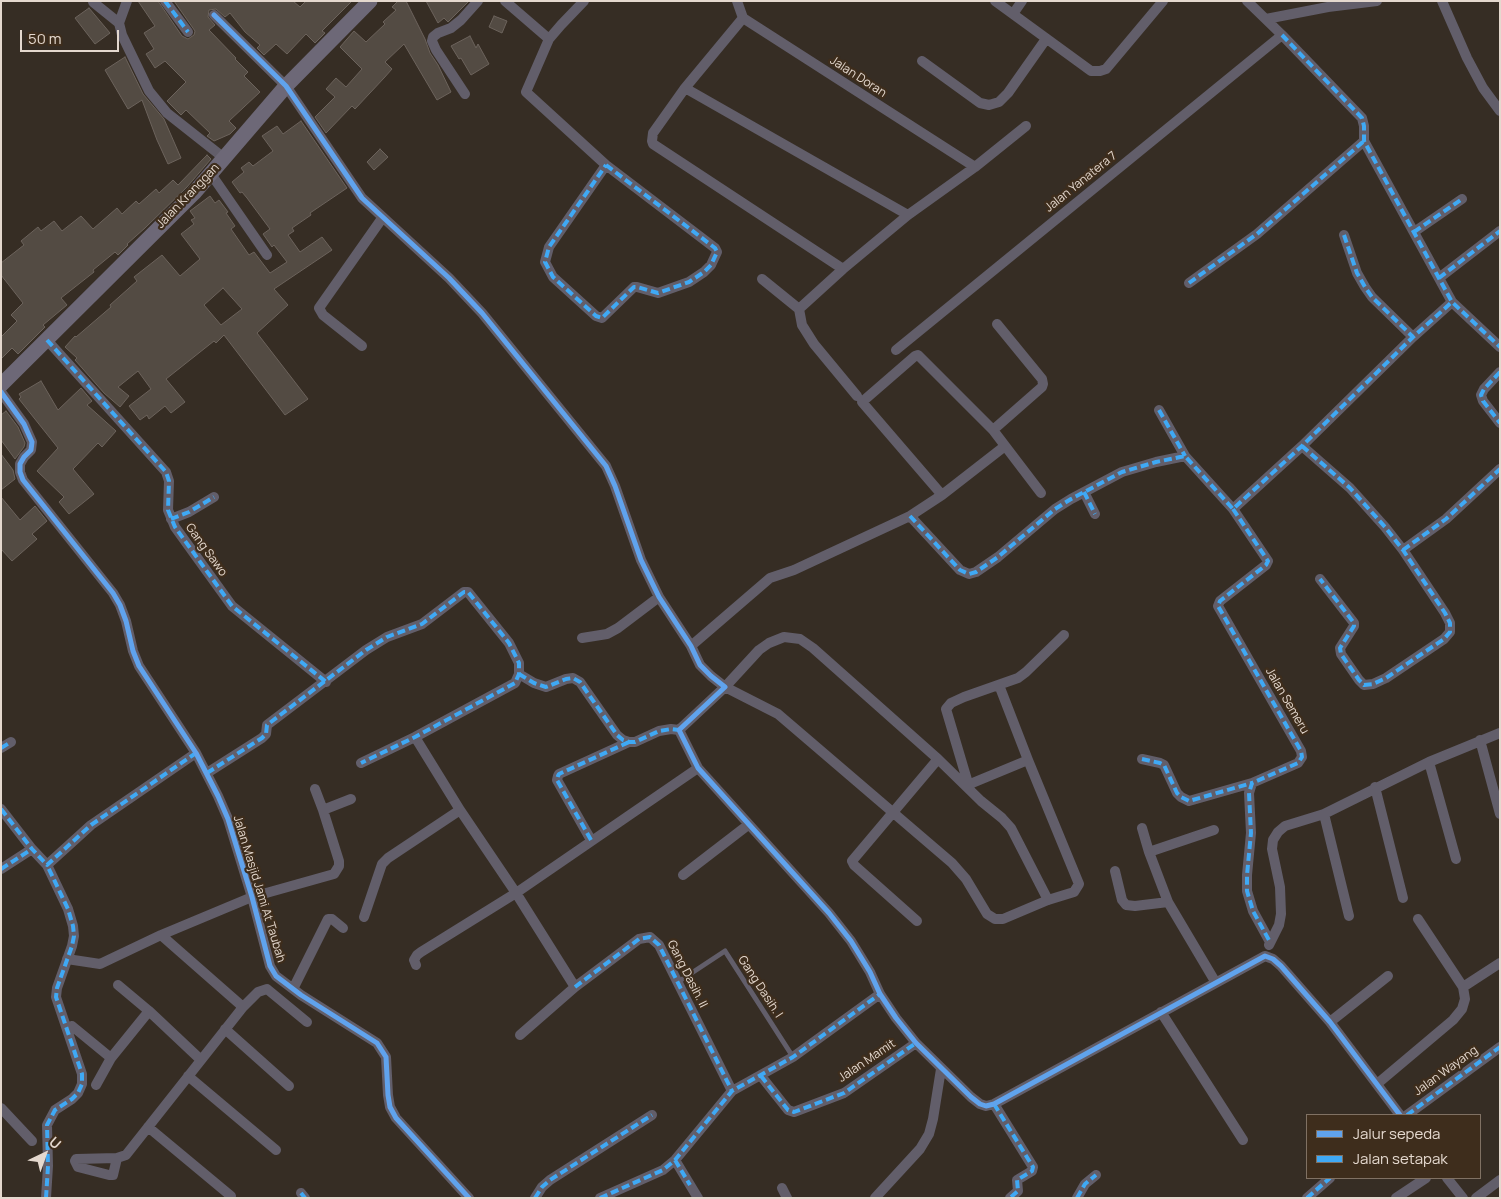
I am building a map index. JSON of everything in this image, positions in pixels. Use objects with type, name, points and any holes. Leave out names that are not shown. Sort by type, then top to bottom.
[{"type":"main road","name":"Jalan Kranggan","points":[[1,385],[211,174],[286,86],[370,1]]},
{"type":"street","points":[[127,1],[119,23],[122,35],[154,98],[167,113],[224,158]]},
{"type":"street","points":[[165,1],[188,32]]},
{"type":"street","points":[[465,94],[432,41],[433,37],[438,33],[451,28],[461,20],[478,1]]},
{"type":"street","points":[[505,1],[549,40]]},
{"type":"street","points":[[584,1],[549,40],[526,92],[606,165],[715,248],[717,252],[711,265],[689,282],[658,293],[637,287],[634,288],[602,318],[596,316],[553,277],[544,262],[549,247],[606,165]]},
{"type":"street","points":[[737,1],[743,18],[685,88],[653,133],[653,144],[843,269]]},
{"type":"street","points":[[995,1],[1091,71],[1106,69],[1163,1]]},
{"type":"street","points":[[1013,14],[1022,1]]},
{"type":"street","points":[[1247,1],[1282,34],[1362,118],[1364,141],[1452,302],[1500,347]]},
{"type":"street","points":[[1266,19],[1328,4],[1377,1]]},
{"type":"street","points":[[1442,1],[1467,58],[1483,88],[1500,112]]},
{"type":"street","points":[[93,2],[119,23]]},
{"type":"street","points":[[214,15],[286,86],[362,198],[449,278],[482,313],[606,466],[615,486],[634,542],[659,596],[700,665],[710,676],[725,687],[778,714],[952,863],[966,879],[981,906],[995,919],[1003,919],[1048,900],[1074,892],[1079,884],[999,685]]},
{"type":"street","name":"Jalan Doran","points":[[743,18],[975,167]]},
{"type":"street","name":"Jalan Yanatera 7","points":[[896,350],[1282,34]]},
{"type":"street","points":[[922,61],[980,103],[989,105],[999,102],[1008,93],[1046,39]]},
{"type":"street","points":[[685,88],[908,215]]},
{"type":"street","points":[[799,309],[843,269],[908,215],[975,167],[1026,126]]},
{"type":"street","points":[[1189,283],[1257,234],[1364,141]]},
{"type":"street","points":[[211,174],[267,255]]},
{"type":"street","points":[[1414,232],[1462,199]]},
{"type":"street","points":[[362,346],[323,315],[318,308],[383,217]]},
{"type":"street","points":[[1439,278],[1500,231]]},
{"type":"street","points":[[1344,235],[1357,273],[1365,287],[1372,297],[1413,337]]},
{"type":"street","points":[[762,279],[799,309],[802,325],[814,344],[857,396]]},
{"type":"street","points":[[1159,410],[1185,456],[1232,509],[1302,446],[1413,337],[1452,302]]},
{"type":"street","points":[[993,430],[1042,387],[1043,384],[1042,379],[997,324]]},
{"type":"street","name":"Gang Sawo","points":[[47,340],[166,472],[169,481],[168,510],[171,519],[232,606],[326,682]]},
{"type":"street","points":[[942,495],[862,402],[915,356],[918,356],[993,430],[1041,493]]},
{"type":"street","points":[[1500,372],[1484,389],[1481,395],[1483,401],[1500,423]]},
{"type":"street","name":"Jalan Masjid Jami At Taubah","points":[[1,392],[24,424],[32,442],[31,450],[20,464],[23,480],[113,593],[123,613],[139,666],[207,773],[228,819],[252,897],[270,966],[276,976],[377,1043],[386,1057],[388,1095],[390,1107],[396,1118],[469,1198]]},
{"type":"street","points":[[690,646],[770,578],[794,570],[910,516],[942,495],[1005,446]]},
{"type":"street","points":[[1302,446],[1350,488],[1374,513],[1403,550],[1446,613],[1450,623],[1450,632],[1444,639],[1386,678],[1373,684],[1364,685],[1341,654],[1340,648],[1354,623],[1320,579]]},
{"type":"street","points":[[910,516],[960,570],[969,574],[976,572],[998,557],[1055,509],[1084,492],[1122,472],[1185,456]]},
{"type":"street","points":[[1403,550],[1446,519],[1500,470]]},
{"type":"street","points":[[1084,492],[1095,514]]},
{"type":"street","points":[[171,519],[190,512],[214,497]]},
{"type":"street","name":"Jalan Semeru","points":[[1232,509],[1268,563],[1220,601],[1218,606],[1301,751],[1302,758],[1298,763],[1252,784]]},
{"type":"street","points":[[207,773],[262,738],[266,734],[267,725],[366,650],[387,637],[422,624],[464,592],[468,592],[509,643],[519,663],[519,674],[515,683],[415,737],[361,763]]},
{"type":"street","points":[[582,638],[596,637],[618,628],[659,596]]},
{"type":"street","points":[[970,788],[946,709],[951,703],[999,685],[1026,672],[1064,635]]},
{"type":"street","points":[[679,730],[725,687],[759,650],[770,642],[784,637],[800,639],[813,648],[1002,818],[1011,828],[1048,900]]},
{"type":"street","points":[[519,674],[534,683],[546,687],[566,679],[573,678],[580,682],[617,735],[623,740],[635,742],[659,731],[679,730]]},
{"type":"street","points":[[679,730],[698,768],[829,913],[851,941],[870,972],[880,994],[916,1043],[941,1069],[980,1104],[986,1106],[994,1104],[1265,956],[1278,928],[1281,914],[1280,887],[1272,849],[1273,840],[1285,826],[1324,814],[1375,787],[1480,740],[1500,733]]},
{"type":"street","points":[[415,737],[575,987]]},
{"type":"street","points":[[1480,740],[1500,814]]},
{"type":"street","points":[[1,748],[11,742]]},
{"type":"street","points":[[591,840],[557,780],[558,776],[630,742]]},
{"type":"street","points":[[47,865],[91,825],[196,754]]},
{"type":"street","points":[[917,921],[854,865],[852,861],[938,759]]},
{"type":"street","points":[[1142,759],[1164,765],[1180,798],[1189,801],[1252,784]]},
{"type":"street","points":[[970,788],[1028,760]]},
{"type":"street","points":[[1430,762],[1456,859]]},
{"type":"street","points":[[416,965],[414,960],[421,952],[516,893],[698,768]]},
{"type":"street","points":[[1252,784],[1249,792],[1252,818],[1246,875],[1247,891],[1253,911],[1270,942]]},
{"type":"street","points":[[1375,787],[1403,898]]},
{"type":"street","points":[[68,959],[100,964],[161,935],[252,897],[334,874],[338,870],[339,861],[315,789]]},
{"type":"street","points":[[323,810],[351,799]]},
{"type":"street","points":[[1,809],[47,865],[68,909],[73,926],[72,946],[57,988],[56,997],[82,1074],[82,1084],[78,1093],[72,1099],[55,1110],[47,1125],[48,1166],[46,1198]]},
{"type":"street","points":[[364,918],[382,864],[388,858],[460,810]]},
{"type":"street","points":[[1324,814],[1349,916]]},
{"type":"street","points":[[682,875],[748,824]]},
{"type":"street","points":[[1142,828],[1168,902],[1216,983]]},
{"type":"street","points":[[1149,852],[1214,830]]},
{"type":"street","points":[[1,869],[32,849]]},
{"type":"street","points":[[1115,871],[1122,900],[1126,905],[1135,906],[1168,902]]},
{"type":"street","points":[[293,988],[328,919],[332,919],[343,928]]},
{"type":"street","points":[[1377,1084],[1453,1020],[1462,1009],[1465,999],[1464,987],[1418,919]]},
{"type":"street","points":[[161,935],[243,1007]]},
{"type":"street","name":"Gang Dasih. II","points":[[520,1035],[575,987],[639,940],[650,937],[660,945],[732,1091]]},
{"type":"street","points":[[1265,956],[1273,959],[1281,966],[1330,1022],[1399,1114]]},
{"type":"street","points":[[1464,987],[1500,963]]},
{"type":"street","points":[[1330,1022],[1388,976]]},
{"type":"street","points":[[118,985],[201,1060]]},
{"type":"street","points":[[117,1158],[126,1155],[225,1029],[258,992],[267,989],[306,1022]]},
{"type":"street","points":[[600,1198],[663,1170],[675,1160],[732,1091],[793,1057],[880,994]]},
{"type":"street","points":[[96,1085],[111,1058],[149,1011]]},
{"type":"street","points":[[1161,1012],[1243,1140]]},
{"type":"street","points":[[72,1026],[111,1058]]},
{"type":"street","points":[[225,1029],[289,1086]]},
{"type":"street","name":"Jalan Mamit","points":[[761,1076],[788,1110],[794,1112],[844,1093],[916,1043]]},
{"type":"street","name":"Jalan Wayang","points":[[1408,1114],[1500,1047]]},
{"type":"street","points":[[875,1198],[920,1149],[929,1134],[941,1069]]},
{"type":"street","points":[[188,1076],[276,1150]]},
{"type":"street","points":[[994,1104],[1033,1167],[1032,1171],[1017,1180],[1018,1191],[1010,1198]]},
{"type":"street","points":[[1,1108],[32,1141]]},
{"type":"street","points":[[535,1198],[542,1187],[550,1180],[652,1116]]},
{"type":"street","points":[[148,1127],[231,1196]]},
{"type":"street","points":[[675,1160],[698,1198]]},
{"type":"street","points":[[1077,1198],[1085,1184],[1096,1176]]},
{"type":"street","points":[[1307,1198],[1329,1179]]},
{"type":"street","points":[[1396,1198],[1424,1179]]},
{"type":"street","points":[[1448,1179],[1463,1198]]},
{"type":"street","points":[[1476,1198],[1500,1180]]},
{"type":"street","points":[[782,1188],[787,1198]]},
{"type":"lane","name":"Gang Dasih. I","points":[[678,982],[725,951],[793,1057]]},
{"type":"building","points":[[138,1],[158,1],[182,36],[188,39],[194,35],[195,31],[174,1],[293,1],[300,7],[306,1],[352,1],[322,31],[325,33],[315,43],[306,34],[287,54],[276,44],[264,55],[257,48],[260,45],[245,32],[230,13],[225,17],[216,9],[209,10],[208,17],[215,25],[209,30],[248,72],[244,76],[260,92],[229,121],[236,128],[230,134],[214,141],[207,136],[210,133],[186,110],[181,115],[167,101],[186,82],[165,61],[155,68],[146,54],[154,49],[144,33],[155,26]]},
{"type":"building","points":[[398,1],[406,1],[430,53],[451,92],[437,100],[404,44],[385,62],[392,69],[355,109],[352,106],[326,133],[315,117],[335,97],[326,89],[336,78],[346,87],[362,69],[340,47],[354,31],[366,42],[385,24],[383,22],[396,10],[392,7]]},
{"type":"building","points":[[426,1],[469,1],[448,22],[444,18],[438,23]]},
{"type":"building","points":[[89,8],[110,33],[95,44],[75,18]]},
{"type":"building","points":[[494,16],[507,21],[502,33],[489,27]]},
{"type":"building","points":[[470,36],[476,48],[478,44],[489,64],[471,75],[451,46]]},
{"type":"building","points":[[125,57],[143,94],[164,119],[181,158],[168,164],[142,100],[128,109],[105,70]]},
{"type":"building","points":[[301,121],[347,188],[310,213],[311,215],[292,228],[294,231],[288,235],[300,252],[322,237],[332,250],[274,289],[288,305],[257,333],[308,399],[285,415],[224,335],[216,343],[214,341],[166,379],[185,402],[171,413],[165,406],[149,419],[147,415],[140,420],[129,406],[151,389],[138,371],[118,387],[129,396],[120,407],[104,393],[75,360],[77,358],[65,347],[75,336],[111,307],[110,305],[137,281],[134,277],[162,255],[180,276],[200,259],[181,234],[194,224],[191,220],[195,218],[190,211],[210,196],[215,203],[219,200],[228,212],[226,213],[235,226],[231,229],[249,255],[254,252],[270,273],[287,262],[274,245],[272,247],[263,234],[270,229],[247,198],[242,192],[240,193],[232,182],[244,172],[241,168],[249,162],[253,166],[273,151],[262,136],[277,126],[283,134]],"holes":[[[223,288],[242,309],[221,325],[204,305]]]},
{"type":"building","points":[[380,149],[388,157],[374,170],[367,162]]},
{"type":"building","points":[[207,155],[211,159],[187,187],[127,244],[118,255],[115,252],[93,270],[94,272],[61,298],[67,305],[43,325],[45,327],[18,354],[12,348],[1,359],[1,337],[17,321],[11,315],[23,303],[1,275],[1,263],[24,245],[21,241],[38,227],[41,231],[54,221],[62,231],[81,216],[93,229],[117,208],[122,214],[136,201],[139,204],[156,189],[159,193],[173,180],[178,185]]},
{"type":"building","points":[[41,381],[58,410],[81,388],[92,401],[87,405],[116,431],[102,447],[98,443],[73,469],[94,494],[69,514],[59,502],[64,497],[37,471],[58,448],[19,399],[21,397],[19,394]]},
{"type":"building","points":[[6,411],[18,427],[25,443],[15,459],[1,440],[1,415]]},
{"type":"building","points":[[1,454],[13,470],[15,479],[1,490]]},
{"type":"building","points":[[1,497],[20,520],[35,506],[47,521],[32,534],[37,539],[12,561],[1,549]]},
{"type":"marked path","points":[[165,1],[188,32]]},
{"type":"marked path","points":[[1282,35],[1362,118],[1364,141],[1452,302],[1500,347]]},
{"type":"marked path","points":[[1189,283],[1257,234],[1364,141]]},
{"type":"marked path","points":[[606,165],[715,248],[717,252],[711,265],[689,282],[658,293],[634,287],[602,318],[596,316],[553,277],[545,262],[549,247],[606,165]]},
{"type":"marked path","points":[[1414,232],[1462,199]]},
{"type":"marked path","points":[[1439,278],[1500,231]]},
{"type":"marked path","points":[[1344,235],[1357,273],[1365,287],[1372,297],[1413,337]]},
{"type":"marked path","points":[[910,516],[960,570],[969,574],[976,572],[998,557],[1055,509],[1071,499],[1122,472],[1156,462],[1185,456],[1233,509],[1302,446],[1413,337],[1452,302]]},
{"type":"marked path","points":[[47,340],[166,472],[169,481],[168,510],[175,527],[232,606],[326,682]]},
{"type":"marked path","points":[[1500,372],[1484,389],[1481,395],[1483,401],[1500,423]]},
{"type":"marked path","points":[[1159,410],[1185,456]]},
{"type":"marked path","points":[[1302,446],[1350,488],[1385,527],[1403,550],[1445,613],[1450,623],[1450,632],[1444,639],[1386,678],[1373,684],[1364,685],[1341,654],[1340,648],[1354,623],[1320,579]]},
{"type":"marked path","points":[[1403,550],[1446,519],[1500,469]]},
{"type":"marked path","points":[[1084,492],[1095,514]]},
{"type":"marked path","points":[[171,519],[189,512],[214,497]]},
{"type":"marked path","points":[[1233,509],[1268,561],[1266,565],[1220,601],[1218,606],[1301,751],[1302,757],[1298,763],[1252,783],[1249,793],[1251,833],[1247,891],[1253,911],[1270,942]]},
{"type":"marked path","points":[[207,773],[262,738],[266,734],[267,725],[366,650],[387,637],[422,624],[464,592],[468,592],[509,643],[519,663],[519,674],[515,683],[415,737],[361,763]]},
{"type":"marked path","points":[[519,674],[534,683],[546,687],[566,679],[573,678],[580,682],[617,735],[623,740],[635,742],[659,731],[679,730]]},
{"type":"marked path","points":[[1,748],[11,742]]},
{"type":"marked path","points":[[591,840],[557,780],[558,776],[629,742]]},
{"type":"marked path","points":[[1,809],[47,865],[91,825],[196,753]]},
{"type":"marked path","points":[[1142,759],[1164,765],[1177,793],[1189,801],[1252,783]]},
{"type":"marked path","points":[[1,869],[32,849]]},
{"type":"marked path","points":[[46,1198],[48,1166],[47,1125],[55,1110],[72,1099],[78,1093],[82,1084],[82,1074],[56,997],[57,988],[72,946],[73,926],[68,909],[47,865]]},
{"type":"marked path","points":[[575,987],[639,939],[650,937],[659,945],[732,1091]]},
{"type":"marked path","points":[[600,1198],[663,1170],[675,1160],[732,1091],[793,1057],[880,994]]},
{"type":"marked path","points":[[761,1076],[788,1110],[794,1112],[844,1093],[916,1043]]},
{"type":"marked path","points":[[1408,1114],[1500,1047]]},
{"type":"marked path","points":[[994,1104],[1033,1167],[1032,1171],[1017,1180],[1018,1191],[1010,1198]]},
{"type":"marked path","points":[[535,1198],[542,1187],[550,1180],[652,1115]]},
{"type":"marked path","points":[[675,1160],[690,1185]]},
{"type":"marked path","points":[[1077,1198],[1085,1184],[1096,1175]]},
{"type":"marked path","points":[[1307,1198],[1329,1179]]},
{"type":"marked path","points":[[301,1193],[305,1198]]},
{"type":"cycle path","points":[[214,15],[286,86],[362,198],[449,278],[482,313],[606,466],[641,560],[659,597],[691,646],[700,665],[725,687],[679,730],[698,768],[829,913],[851,941],[870,972],[880,994],[896,1018],[916,1043],[971,1097],[986,1106],[994,1104],[1265,956],[1273,959],[1281,966],[1330,1022],[1399,1114]]},
{"type":"cycle path","points":[[1,392],[24,424],[32,442],[31,450],[20,464],[23,480],[113,593],[126,621],[133,651],[139,666],[196,753],[218,796],[228,819],[252,897],[270,966],[276,976],[301,995],[377,1043],[386,1057],[388,1095],[390,1107],[396,1118],[469,1198]]}]
